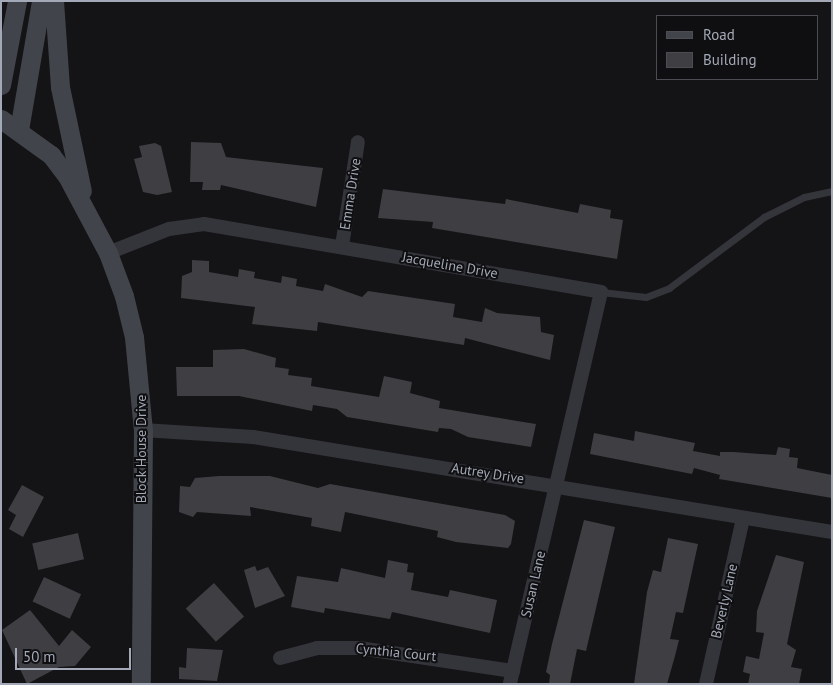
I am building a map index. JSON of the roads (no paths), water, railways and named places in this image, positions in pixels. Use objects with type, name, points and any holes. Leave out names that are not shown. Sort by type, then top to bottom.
[{"type":"street","points":[[1,86],[17,1]]},
{"type":"street","points":[[19,130],[41,1]]},
{"type":"street","points":[[54,1],[60,87],[85,207]]},
{"type":"street","name":"Block House Drive","points":[[1,120],[19,130],[50,155],[85,207],[108,253],[134,337],[143,430],[141,684]]},
{"type":"street","name":"Emma Drive","points":[[342,246],[358,142]]},
{"type":"street","name":"Jacqueline Drive","points":[[108,253],[169,229],[204,224],[342,246],[601,292]]},
{"type":"street","points":[[556,484],[601,292]]},
{"type":"street","name":"Autrey Drive","points":[[143,430],[253,437],[556,484],[832,532]]},
{"type":"street","name":"Susan Lane","points":[[511,677],[556,484]]},
{"type":"street","name":"Beverly Lane","points":[[706,684],[743,518]]},
{"type":"street","name":"Cynthia Court","points":[[280,658],[317,648],[359,648],[511,677]]},
{"type":"lane","points":[[601,292],[646,296],[669,288],[764,217],[804,197],[832,191]]}]
